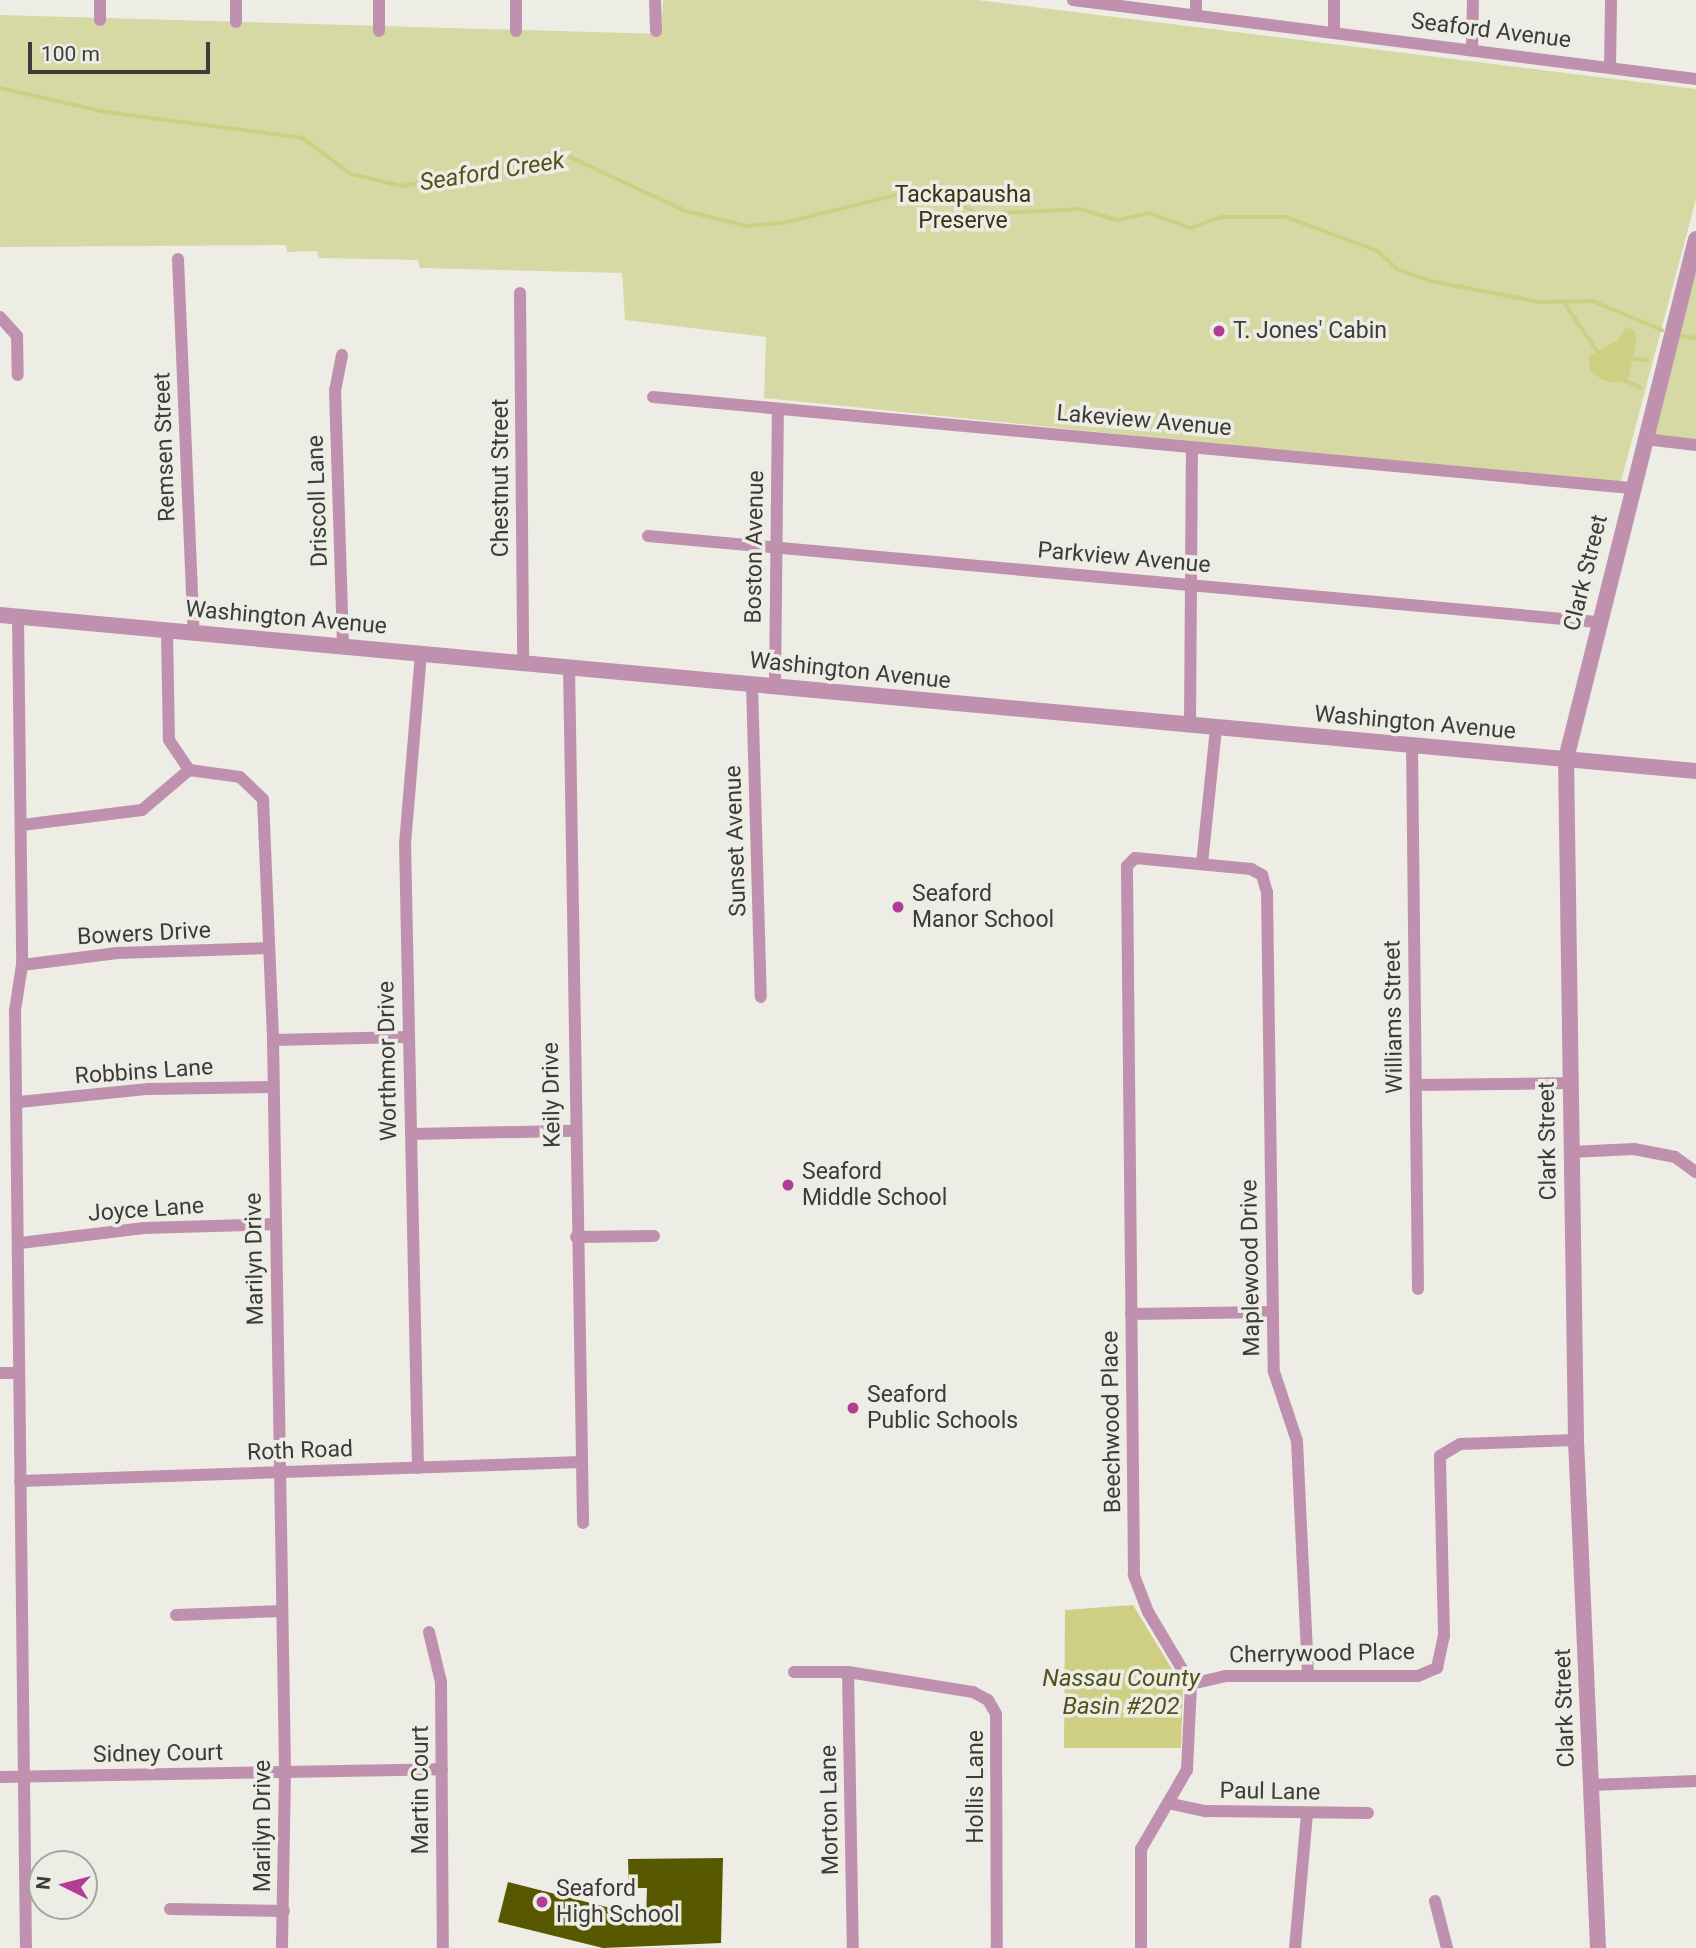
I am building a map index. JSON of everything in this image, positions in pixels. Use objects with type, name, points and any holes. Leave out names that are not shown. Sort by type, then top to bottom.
[{"type":"street","points":[[100,0],[100,20]]},
{"type":"street","points":[[236,0],[236,22]]},
{"type":"street","points":[[379,0],[379,31]]},
{"type":"street","points":[[516,0],[516,31]]},
{"type":"street","points":[[655,0],[656,31]]},
{"type":"street","name":"Seaford Avenue","points":[[1073,0],[1696,79]]},
{"type":"street","points":[[1196,0],[1196,15]]},
{"type":"street","points":[[1334,0],[1334,33]]},
{"type":"street","points":[[1472,50],[1473,0]]},
{"type":"street","points":[[1610,67],[1611,0]]},
{"type":"street","name":"Clark Street","points":[[1598,1948],[1576,1440],[1566,759],[1597,622],[1696,239]]},
{"type":"street","name":"Remsen Street","points":[[178,259],[194,633]]},
{"type":"street","name":"Chestnut Street","points":[[520,293],[523,662]]},
{"type":"street","points":[[0,317],[17,336],[18,374]]},
{"type":"street","name":"Driscoll Lane","points":[[342,355],[335,390],[344,646]]},
{"type":"street","name":"Lakeview Avenue","points":[[653,397],[1631,488]]},
{"type":"street","name":"Boston Avenue","points":[[775,687],[778,409]]},
{"type":"street","points":[[1644,439],[1696,445]]},
{"type":"street","points":[[1189,724],[1192,447]]},
{"type":"street","name":"Parkview Avenue","points":[[648,536],[1597,622]]},
{"type":"street","name":"Washington Avenue","points":[[0,615],[1696,771]]},
{"type":"street","points":[[18,617],[22,965],[15,1011],[19,1102],[19,1373],[26,1948]]},
{"type":"street","points":[[22,825],[142,810],[188,770],[169,740],[167,630]]},
{"type":"street","name":"Worthmor Drive","points":[[418,1468],[405,844],[421,654]]},
{"type":"street","name":"Keily Drive","points":[[569,666],[573,1131],[583,1523]]},
{"type":"street","name":"Sunset Avenue","points":[[752,684],[761,997]]},
{"type":"street","points":[[1202,864],[1216,728]]},
{"type":"street","name":"Williams Street","points":[[1412,745],[1418,1289]]},
{"type":"street","name":"Marilyn Drive","points":[[188,770],[240,777],[263,799],[273,1040],[285,1772],[282,1948]]},
{"type":"street","name":"Beechwood Place","points":[[1191,1684],[1148,1612],[1135,1575],[1126,866],[1135,858],[1202,864]]},
{"type":"street","name":"Maplewood Drive","points":[[1202,864],[1244,869],[1262,875],[1267,892],[1274,1372],[1297,1441],[1308,1676]]},
{"type":"street","name":"Bowers Drive","points":[[22,965],[117,953],[269,948]]},
{"type":"street","points":[[273,1040],[408,1037]]},
{"type":"street","points":[[1416,1085],[1570,1083]]},
{"type":"street","name":"Robbins Lane","points":[[19,1102],[148,1089],[273,1087]]},
{"type":"street","points":[[411,1135],[573,1131]]},
{"type":"street","points":[[1571,1152],[1634,1149],[1675,1157],[1696,1172]]},
{"type":"street","name":"Joyce Lane","points":[[20,1243],[144,1228],[275,1224]]},
{"type":"street","points":[[576,1237],[654,1236]]},
{"type":"street","points":[[1131,1314],[1273,1312]]},
{"type":"street","points":[[0,1373],[19,1373]]},
{"type":"street","name":"Cherrywood Place","points":[[1191,1684],[1225,1676],[1418,1676],[1437,1668],[1444,1636],[1440,1456],[1460,1444],[1576,1440]]},
{"type":"street","name":"Roth Road","points":[[20,1481],[581,1462]]},
{"type":"street","points":[[176,1615],[282,1611]]},
{"type":"street","name":"Martin Court","points":[[429,1632],[441,1682],[443,1948]]},
{"type":"street","name":"Hollis Lane","points":[[794,1672],[848,1672],[973,1692],[988,1700],[996,1714],[997,1948]]},
{"type":"street","name":"Morton Lane","points":[[848,1672],[853,1948]]},
{"type":"street","points":[[1141,1948],[1142,1849],[1150,1827],[1172,1804],[1187,1770],[1191,1684]]},
{"type":"street","name":"Sidney Court","points":[[0,1777],[442,1769]]},
{"type":"street","points":[[1591,1785],[1696,1781]]},
{"type":"street","name":"Paul Lane","points":[[1172,1804],[1206,1811],[1368,1813]]},
{"type":"street","points":[[1295,1948],[1307,1814]]},
{"type":"street","points":[[1435,1901],[1447,1948]]},
{"type":"street","points":[[170,1909],[284,1911]]},
{"type":"green space","name":"Tackapausha Preserve","points":[[663,0],[977,0],[1696,89],[1696,199],[1620,485],[764,398],[766,337],[625,320],[622,273],[420,268],[418,260],[319,258],[317,251],[287,252],[286,245],[0,247],[0,15],[661,34]]},
{"type":"green space","points":[[1696,272],[1696,441],[1653,436],[1684,316]]},
{"type":"water","points":[[1626,327],[1635,331],[1636,341],[1629,377],[1616,383],[1602,380],[1590,370],[1589,356],[1618,340]]},
{"type":"water","name":"Nassau County Basin #202","points":[[1133,1605],[1183,1687],[1181,1748],[1064,1748],[1065,1610]]},
{"type":"building","name":"Seaford High School","points":[[723,1858],[721,1943],[603,1948],[498,1922],[508,1882],[646,1917],[647,1888],[629,1888],[628,1859]]},
{"type":"waterway","name":"Seaford Creek","points":[[0,88],[106,112],[303,138],[351,174],[402,186],[568,156],[686,211],[747,226],[783,223],[912,191],[941,195],[979,214],[1081,209],[1118,220],[1149,213],[1191,228],[1222,217],[1286,217],[1378,251],[1397,269],[1431,281],[1540,302],[1593,301],[1662,330]]},
{"type":"waterway","points":[[1564,302],[1598,352]]},
{"type":"waterway","name":"Seaford Creek","points":[[1682,336],[1696,338]]},
{"type":"waterway","points":[[1632,358],[1647,360]]},
{"type":"waterway","points":[[1621,379],[1640,387]]},
{"type":"place","name":"T. Jones' Cabin","points":[[1219,331]]},
{"type":"place","name":"Seaford Manor School","points":[[898,907]]},
{"type":"place","name":"Seaford Middle School","points":[[788,1185]]},
{"type":"place","name":"Seaford Public Schools","points":[[853,1408]]},
{"type":"place","name":"Seaford High School","points":[[542,1902]]}]
